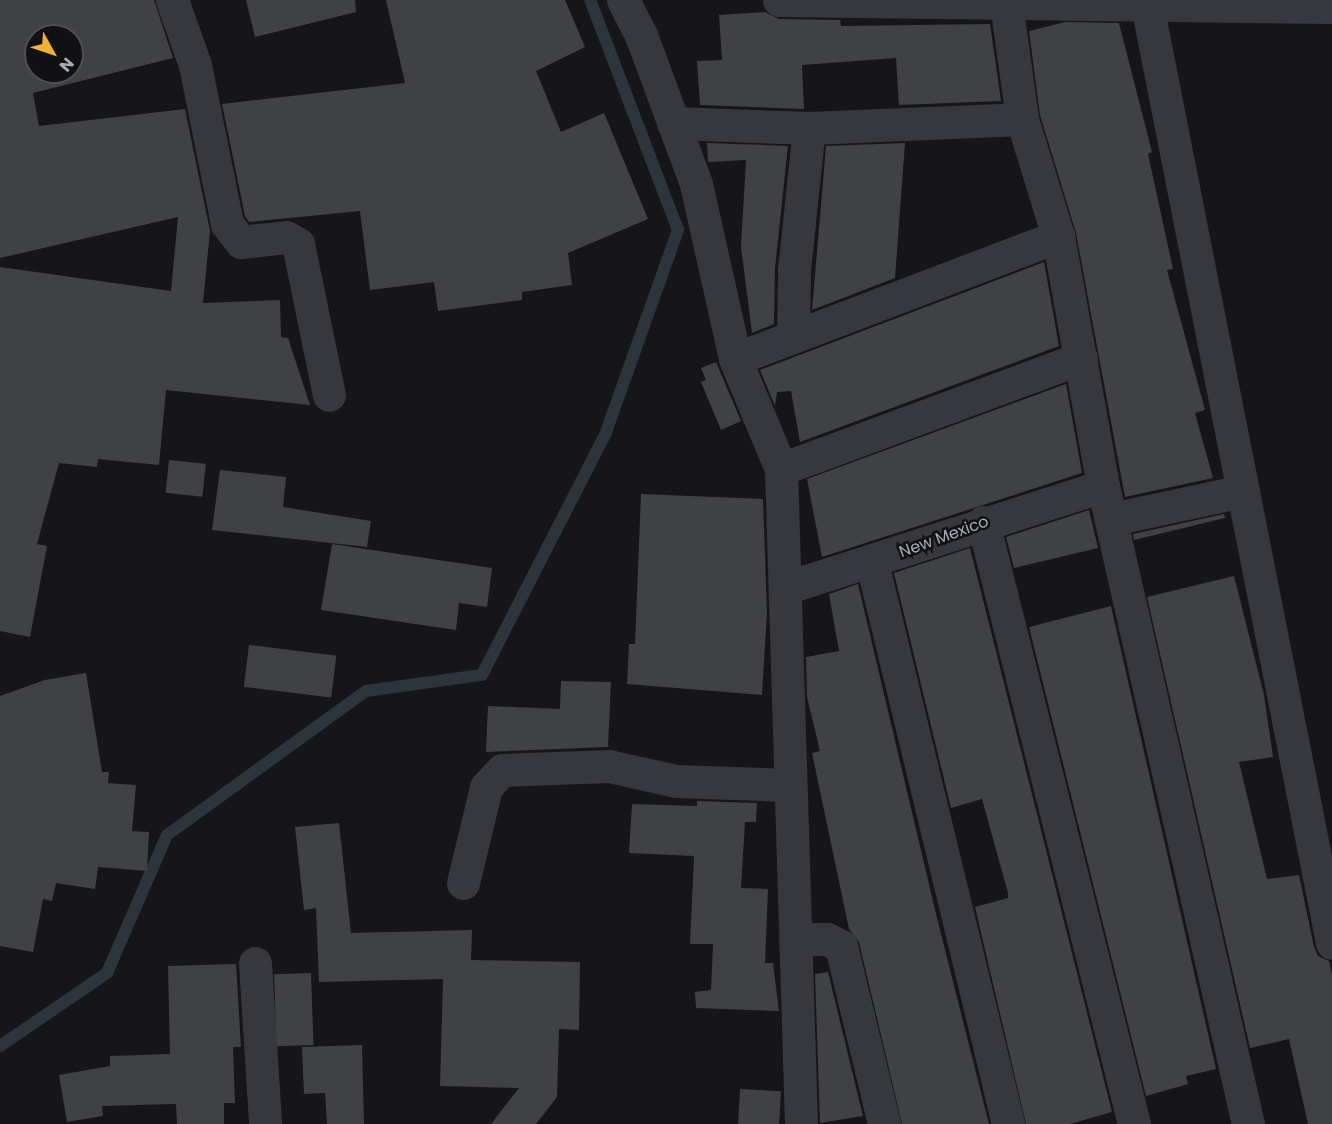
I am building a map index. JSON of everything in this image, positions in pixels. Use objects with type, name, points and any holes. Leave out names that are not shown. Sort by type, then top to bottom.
[{"type":"street","points":[[172,0],[195,65],[227,224],[241,242],[286,237],[298,244],[329,395]]},
{"type":"street","points":[[623,0],[640,35],[696,184],[735,359],[781,469],[788,785],[801,1124]]},
{"type":"street","points":[[779,0],[1332,7]]},
{"type":"street","points":[[1006,3],[1022,119],[1058,236],[1103,486],[1248,1124]]},
{"type":"street","points":[[1147,5],[1332,943]]},
{"type":"street","points":[[673,123],[809,128],[1022,119]]},
{"type":"street","points":[[793,337],[794,270],[809,128]]},
{"type":"street","points":[[735,359],[1058,236]]},
{"type":"street","points":[[781,469],[1081,358]]},
{"type":"street","name":"New Mexico","points":[[785,588],[872,563],[983,522],[1103,486]]},
{"type":"street","points":[[1112,519],[1243,491]]},
{"type":"street","points":[[983,522],[1134,1124]]},
{"type":"street","points":[[872,563],[1008,1124]]},
{"type":"street","points":[[463,883],[486,788],[502,770],[609,765],[676,781],[788,785]]},
{"type":"street","points":[[795,939],[827,939],[841,946],[884,1124]]},
{"type":"street","points":[[255,963],[265,1124]]},
{"type":"building","points":[[0,0],[154,0],[173,58],[84,80],[84,24],[24,24],[24,84],[69,84],[33,93],[39,126],[185,109],[210,231],[203,303],[280,300],[281,337],[288,338],[310,405],[166,390],[159,465],[98,459],[97,467],[59,463],[37,544],[47,546],[30,637],[0,631],[0,267],[171,291],[178,217],[0,258]]},
{"type":"building","points":[[246,0],[355,0],[356,12],[255,37]]},
{"type":"building","points":[[386,0],[565,0],[585,47],[536,71],[561,132],[604,113],[648,219],[568,253],[572,285],[522,292],[522,300],[438,311],[434,282],[370,290],[360,211],[249,222],[245,216],[222,104],[405,83]]},
{"type":"building","points":[[765,12],[779,19],[840,20],[841,26],[990,24],[1001,101],[899,105],[896,58],[802,65],[804,109],[700,105],[697,61],[722,60],[719,15]]},
{"type":"building","points":[[1065,22],[1119,23],[1152,152],[1148,154],[1173,269],[1167,270],[1205,410],[1195,413],[1213,478],[1125,497],[1076,233],[1040,115],[1029,31]]},
{"type":"building","points":[[707,143],[788,146],[775,268],[774,324],[752,333],[741,247],[746,160],[708,162]]},
{"type":"building","points":[[905,143],[895,278],[812,310],[826,146]]},
{"type":"building","points":[[1044,262],[1059,346],[800,442],[791,391],[777,392],[775,406],[760,370]]},
{"type":"building","points":[[716,362],[741,421],[721,430],[701,382],[706,380],[701,368]]},
{"type":"building","points":[[1066,384],[1082,473],[822,557],[807,479]]},
{"type":"building","points":[[169,460],[206,464],[202,497],[166,493]]},
{"type":"building","points":[[220,470],[286,477],[283,507],[371,521],[367,547],[212,530]]},
{"type":"building","points":[[641,494],[763,499],[767,612],[762,695],[627,684],[629,644],[635,644]]},
{"type":"building","points":[[1089,510],[1098,548],[1014,568],[1006,537]]},
{"type":"building","points":[[1224,514],[1225,518],[1134,540],[1133,534]]},
{"type":"building","points":[[332,544],[492,568],[487,607],[459,603],[456,630],[321,610]]},
{"type":"building","points":[[970,548],[1112,1112],[1070,1124],[1026,1124],[975,907],[1008,898],[1008,893],[982,799],[951,808],[894,573]]},
{"type":"building","points":[[1234,576],[1264,695],[1273,757],[1239,762],[1267,879],[1299,875],[1314,947],[1318,956],[1329,961],[1332,975],[1332,1124],[1308,1124],[1289,1039],[1250,1048],[1147,597]]},
{"type":"building","points":[[858,584],[937,918],[989,1124],[902,1124],[859,942],[849,929],[812,753],[820,751],[807,697],[806,657],[839,651],[829,594]]},
{"type":"building","points":[[1111,606],[1216,1069],[1186,1076],[1188,1084],[1146,1096],[1029,627]]},
{"type":"building","points":[[249,645],[336,656],[331,697],[244,687]]},
{"type":"building","points":[[86,673],[102,772],[109,772],[108,783],[136,785],[132,831],[149,832],[147,871],[98,867],[95,889],[56,883],[52,901],[43,899],[33,952],[0,946],[0,696],[45,680]]},
{"type":"building","points":[[561,681],[611,682],[608,747],[486,752],[488,706],[560,709]]},
{"type":"building","points":[[697,801],[757,803],[756,822],[745,822],[741,888],[768,889],[765,963],[773,963],[779,1011],[696,1008],[695,992],[711,990],[713,944],[690,944],[694,856],[629,853],[632,804],[697,806]]},
{"type":"building","points":[[339,823],[351,933],[472,930],[471,960],[580,962],[579,1030],[559,1029],[557,1097],[536,1124],[491,1124],[519,1088],[440,1086],[443,979],[319,982],[316,908],[304,910],[295,827]]},
{"type":"building","points":[[236,964],[241,1047],[233,1047],[235,1103],[224,1103],[224,1124],[177,1124],[176,1104],[102,1106],[103,1116],[67,1122],[59,1075],[110,1066],[110,1056],[170,1054],[168,966]]},
{"type":"building","points":[[828,972],[863,1116],[820,1123],[815,974]]},
{"type":"building","points":[[311,973],[314,1045],[277,1046],[274,974]]},
{"type":"building","points":[[362,1045],[364,1124],[327,1124],[325,1093],[304,1094],[302,1047]]},
{"type":"building","points":[[740,1089],[781,1091],[779,1124],[738,1124]]},
{"type":"waterway","points":[[0,1046],[107,973],[167,835],[366,691],[482,675],[605,435],[678,230],[590,0]]}]
